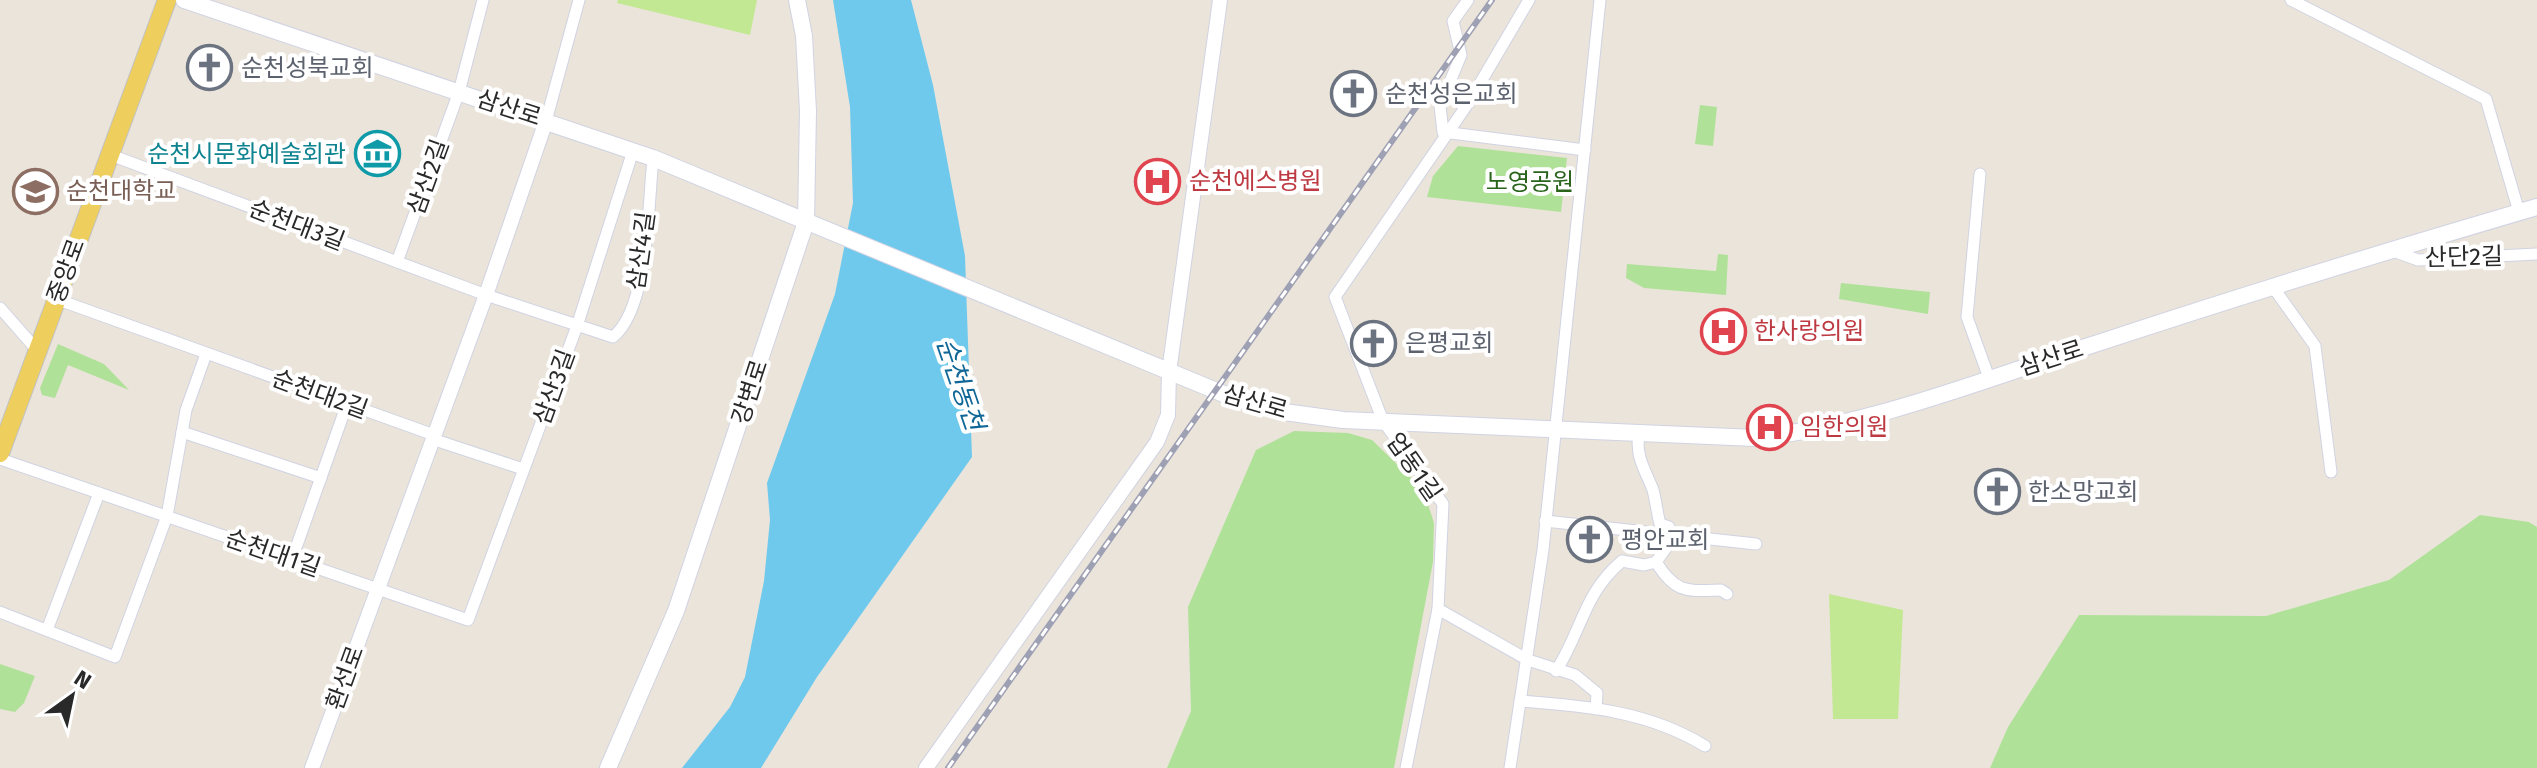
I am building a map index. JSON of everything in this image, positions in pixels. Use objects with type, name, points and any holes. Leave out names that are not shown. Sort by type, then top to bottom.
[{"type":"main road","name":"중앙로","points":[[0,456],[108,154],[167,0]]},
{"type":"main road","name":"삼산로","points":[[184,0],[653,158],[1231,397],[1284,412],[1383,421],[1755,438],[1793,434],[1989,378],[2537,207]]},
{"type":"main road","name":"강변로","points":[[608,768],[686,582],[806,222],[808,111],[804,36],[797,0]]},
{"type":"street","name":"삼산2길","points":[[397,262],[459,92],[483,0]]},
{"type":"street","points":[[546,121],[579,0]]},
{"type":"street","points":[[926,768],[1157,442],[1168,415],[1169,372],[1220,0]]},
{"type":"street","points":[[1468,0],[1453,21],[1461,55],[1440,106],[1440,127],[1447,134],[1585,150]]},
{"type":"street","points":[[1447,134],[1529,0]]},
{"type":"street","points":[[1510,768],[1528,660],[1545,521],[1600,0]]},
{"type":"street","points":[[2291,0],[2486,99],[2519,212]]},
{"type":"street","name":"환선로","points":[[312,768],[486,295],[546,121]]},
{"type":"street","name":"업동1길","points":[[1406,768],[1438,609],[1443,504],[1383,421],[1335,297],[1447,134]]},
{"type":"street","name":"삼산3길","points":[[379,589],[468,620],[577,326],[633,151]]},
{"type":"street","name":"순천대3길","points":[[108,154],[486,295]]},
{"type":"street","name":"삼산4길","points":[[577,326],[613,337],[625,326],[635,298],[653,158]]},
{"type":"street","points":[[1980,174],[1967,317],[1989,378]]},
{"type":"street","name":"산단2길","points":[[2392,251],[2418,260],[2537,254]]},
{"type":"street","points":[[2273,287],[2315,346],[2331,472]]},
{"type":"street","points":[[486,295],[577,326]]},
{"type":"street","name":"순천대2길","points":[[56,299],[433,437]]},
{"type":"street","points":[[0,308],[37,350]]},
{"type":"street","points":[[0,612],[115,657],[167,516],[182,432],[206,354]]},
{"type":"street","points":[[292,559],[347,404]]},
{"type":"street","points":[[182,432],[321,478]]},
{"type":"street","points":[[1639,433],[1637,448],[1653,491],[1660,524],[1669,527],[1673,538],[1656,562]]},
{"type":"street","points":[[433,437],[523,469]]},
{"type":"street","name":"순천대1길","points":[[0,456],[379,589]]},
{"type":"street","points":[[47,630],[99,493]]},
{"type":"street","points":[[1545,521],[1756,544]]},
{"type":"street","points":[[1556,671],[1572,645],[1585,604],[1610,571],[1622,561],[1656,562],[1675,586],[1698,593],[1721,590],[1727,594]]},
{"type":"street","points":[[1438,609],[1528,660],[1575,675],[1597,693],[1596,709]]},
{"type":"street","points":[[1520,701],[1596,709],[1649,719],[1705,746]]},
{"type":"green space","points":[[618,0],[757,0],[750,35],[617,3]]},
{"type":"green space","points":[[1700,105],[1717,107],[1713,146],[1695,144]]},
{"type":"green space","name":"노영공원","points":[[1458,146],[1567,158],[1561,212],[1427,197],[1433,176]]},
{"type":"green space","points":[[1718,254],[1728,255],[1726,295],[1644,288],[1626,278],[1627,264],[1716,271]]},
{"type":"green space","points":[[1841,283],[1930,292],[1928,314],[1839,299]]},
{"type":"green space","points":[[58,344],[104,364],[129,390],[68,365],[55,398],[42,395],[40,388]]},
{"type":"green space","points":[[1294,431],[1348,433],[1372,440],[1423,489],[1434,523],[1433,562],[1394,768],[1167,768],[1191,711],[1188,607],[1256,450]]},
{"type":"green space","points":[[2480,515],[2529,522],[2537,527],[2537,768],[1990,768],[2008,727],[2079,615],[2266,616],[2389,580]]},
{"type":"green space","points":[[1829,594],[1903,610],[1898,719],[1833,719]]},
{"type":"green space","points":[[0,664],[35,676],[24,703],[15,712],[0,709]]},
{"type":"water","name":"순천동천","points":[[833,0],[911,0],[933,85],[965,256],[972,457],[817,677],[761,768],[682,768],[730,707],[745,677],[764,581],[770,520],[767,483],[835,294],[853,203],[850,107]]},
{"type":"railway","points":[[948,768],[1492,0]]},
{"type":"place","name":"순천성북교회","points":[[210,68]]},
{"type":"place","name":"순천성은교회","points":[[1354,94]]},
{"type":"place","name":"순천시문화예술회관","points":[[377,154]]},
{"type":"place","name":"순천에스병원","points":[[1158,181]]},
{"type":"place","name":"순천대학교","points":[[35,191]]},
{"type":"place","name":"한사랑의원","points":[[1723,331]]},
{"type":"place","name":"은평교회","points":[[1374,343]]},
{"type":"place","name":"임한의원","points":[[1769,427]]},
{"type":"place","name":"한소망교회","points":[[1997,492]]},
{"type":"place","name":"평안교회","points":[[1590,540]]}]
